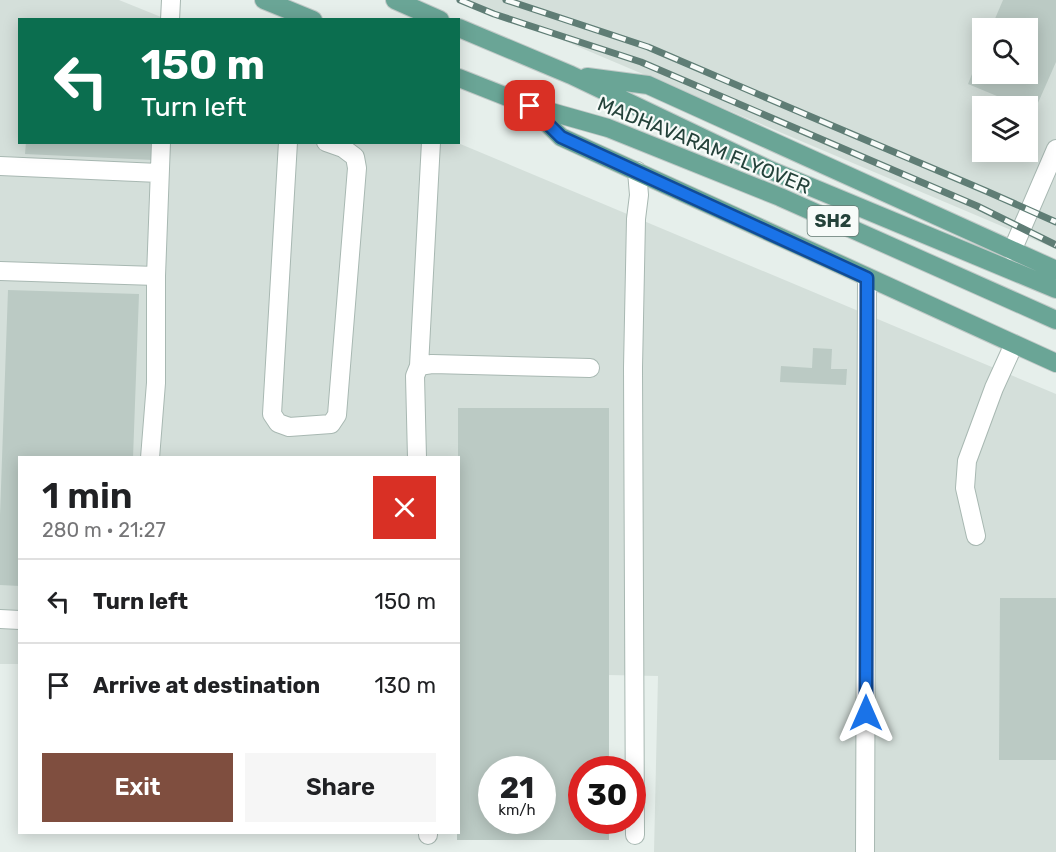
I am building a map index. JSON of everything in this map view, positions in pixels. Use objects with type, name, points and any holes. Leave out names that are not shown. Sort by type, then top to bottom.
[{"type":"main road","points":[[264,0],[309,18]]},
{"type":"main road","points":[[394,0],[435,18]]},
{"type":"main road","name":"SH2","points":[[460,28],[571,75]]},
{"type":"main road","points":[[571,75],[648,84],[1056,270]]},
{"type":"main road","name":"MADHAVARAM FLYOVER","points":[[571,75],[770,170],[1056,289]]},
{"type":"main road","name":"SH2","points":[[460,78],[530,106]]},
{"type":"main road","points":[[530,106],[561,137],[1056,363]]},
{"type":"main road","name":"MADHAVARAM FLYOVER","points":[[530,106],[608,128],[780,197],[1056,320]]},
{"type":"street","points":[[170,18],[171,0]]},
{"type":"street","points":[[150,456],[156,383],[156,276],[161,144]]},
{"type":"street","points":[[288,144],[272,414],[278,423],[289,427],[331,424],[337,415],[357,168],[355,157],[343,148],[332,144]]},
{"type":"street","points":[[417,456],[415,376],[419,366],[430,144]]},
{"type":"street","points":[[1012,251],[1056,149]]},
{"type":"street","points":[[0,166],[159,173]]},
{"type":"street","points":[[635,835],[633,368],[636,219],[639,195],[637,171]]},
{"type":"street","points":[[0,271],[156,276]]},
{"type":"street","points":[[865,852],[867,278]]},
{"type":"street","points":[[976,536],[965,488],[967,461],[994,388],[1014,344]]},
{"type":"street","points":[[419,366],[432,363],[590,368]]},
{"type":"street","points":[[0,619],[18,620]]},
{"type":"shaded area","points":[[0,0],[119,0],[164,18],[18,18],[18,144],[460,144],[1056,394],[1056,852],[654,852],[658,676],[460,672],[460,456],[18,456],[18,664],[0,664]]},
{"type":"shaded area","points":[[468,0],[1056,0],[1056,249]]},
{"type":"building","points":[[1003,0],[1056,0],[1056,62],[1038,103],[1038,96],[997,96],[968,84],[972,74],[972,84],[1038,84],[1038,18],[995,18]]},
{"type":"building","points":[[26,144],[153,144],[153,160],[25,154]]},
{"type":"building","points":[[8,290],[139,294],[133,456],[18,456],[18,586],[0,585],[0,515]]},
{"type":"building","points":[[813,348],[832,349],[831,369],[847,369],[846,385],[780,382],[781,366],[812,368]]},
{"type":"building","points":[[458,408],[609,408],[609,756],[568,756],[568,834],[609,834],[609,840],[457,840],[457,834],[460,834]]},
{"type":"building","points":[[1000,598],[1056,598],[1056,760],[999,760]]},
{"type":"railway","points":[[460,0],[494,14],[641,62],[977,206],[1056,245]]},
{"type":"railway","points":[[506,0],[648,47],[1056,222]]},
{"type":"route","points":[[530,106],[561,137],[867,278],[866,713]]}]
